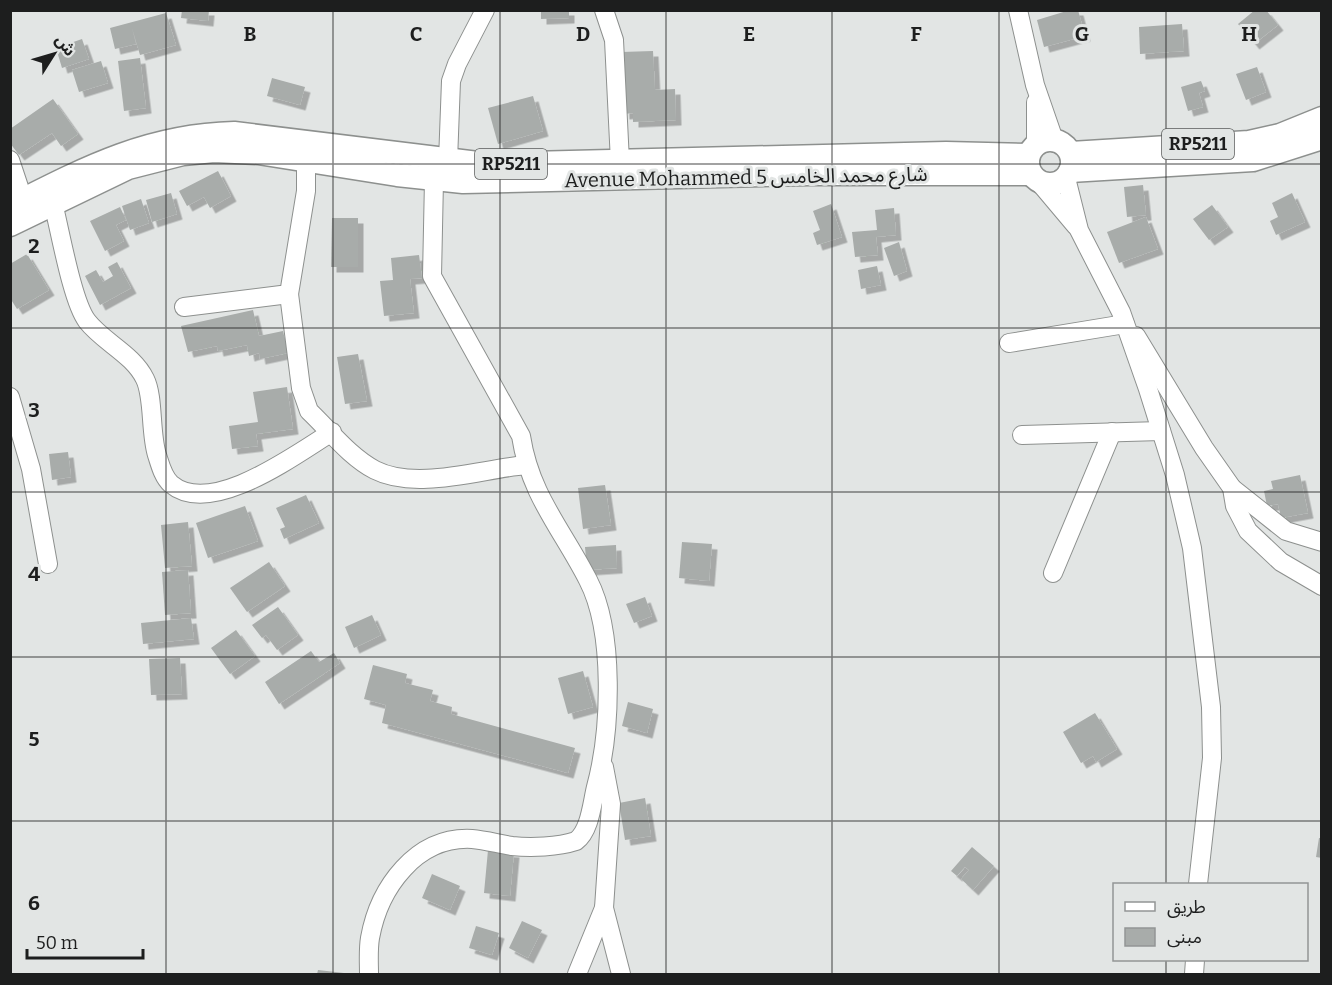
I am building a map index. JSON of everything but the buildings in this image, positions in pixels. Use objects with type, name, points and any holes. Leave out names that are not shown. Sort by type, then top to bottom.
[{"type":"main road","name":"Avenue Mohammed 5 شارع محمد الخامس","points":[[17,202],[83,169],[133,149],[185,136],[209,134],[234,134],[486,164],[946,153],[1049,162],[1249,142],[1280,135],[1322,118]]},
{"type":"main road","name":"Avenue Mohammed 5 شارع محمد الخامس","points":[[10,225],[128,168],[183,154],[237,151],[434,180],[485,182],[810,174],[1049,162],[1253,160],[1322,138]]},
{"type":"street","points":[[448,161],[452,81],[457,64],[485,10]]},
{"type":"street","points":[[603,10],[614,40],[620,162]]},
{"type":"street","points":[[1018,10],[1049,162],[1079,230],[1123,318],[1232,489],[1286,531],[1322,542]]},
{"type":"street","points":[[10,160],[17,202]]},
{"type":"street","points":[[306,162],[306,191],[289,294],[301,388],[309,411],[355,456],[388,475],[409,478],[447,477],[526,465]]},
{"type":"street","points":[[1049,162],[1079,230]]},
{"type":"street","points":[[369,975],[369,940],[376,913],[394,880],[409,860],[439,844],[470,839],[515,847],[576,841],[584,832],[603,762],[608,670],[603,627],[589,582],[545,509],[526,465],[521,436],[432,276],[434,180]]},
{"type":"street","points":[[53,203],[82,314],[101,338],[129,359],[144,376],[157,454],[170,483],[193,493],[219,492],[286,460],[332,432]]},
{"type":"street","points":[[184,307],[289,294]]},
{"type":"street","points":[[1009,343],[1123,318]]},
{"type":"street","points":[[1123,318],[1175,475],[1192,548],[1211,707],[1212,758],[1198,883]]},
{"type":"street","points":[[10,397],[31,469],[48,564]]},
{"type":"street","points":[[1022,435],[1161,431]]},
{"type":"street","points":[[1053,573],[1112,432]]},
{"type":"street","points":[[1232,489],[1235,506],[1256,540],[1281,562],[1322,586]]},
{"type":"street","points":[[603,762],[610,804],[604,908],[621,975]]},
{"type":"street","points":[[577,975],[604,908]]}]
